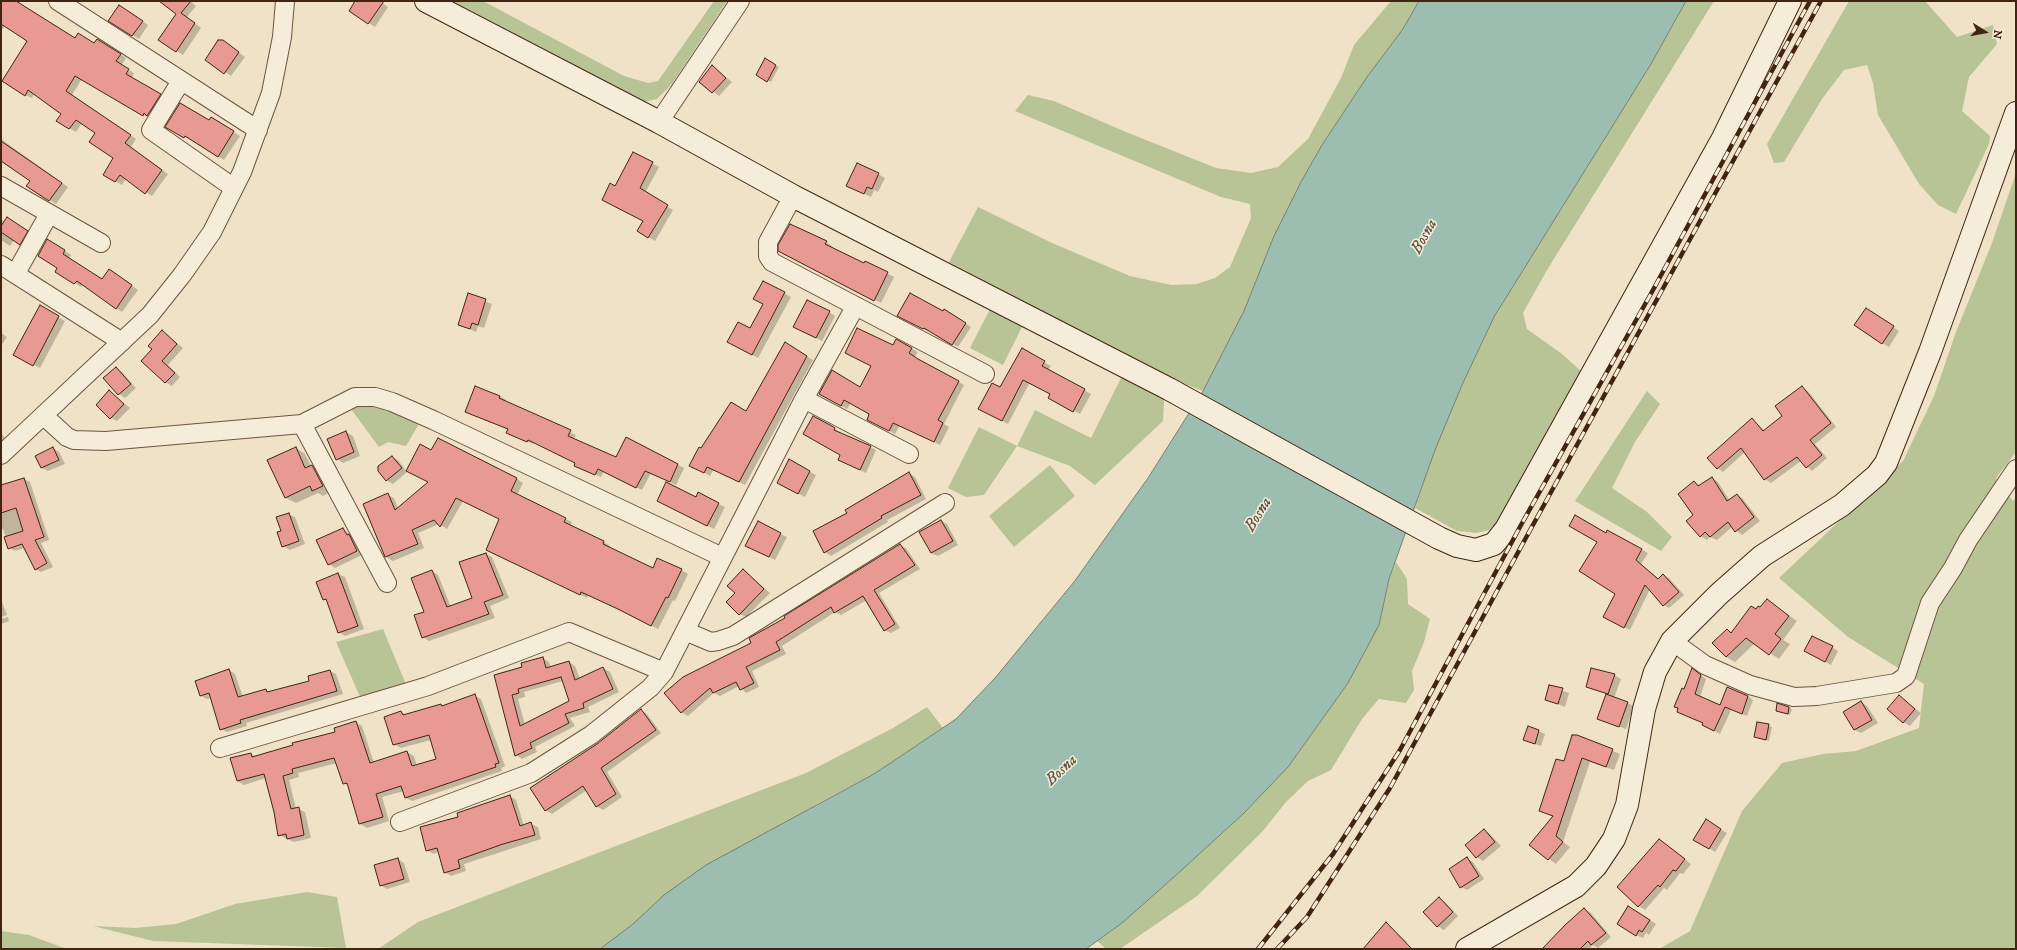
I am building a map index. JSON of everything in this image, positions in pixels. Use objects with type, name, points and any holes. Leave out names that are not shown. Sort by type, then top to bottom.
[{"type":"street","points":[[58,1],[258,130]]},
{"type":"street","points":[[1,455],[150,315],[182,275],[212,232],[242,172],[270,93],[282,37],[285,1]]},
{"type":"street","points":[[426,1],[659,122],[793,196],[1169,389],[1439,538],[1457,546],[1476,550],[1494,544],[1506,529],[1723,138],[1790,1]]},
{"type":"street","points":[[659,122],[740,1]]},
{"type":"street","points":[[182,82],[151,130],[234,188]]},
{"type":"street","points":[[1467,949],[1576,886],[1600,860],[1614,839],[1627,805],[1644,709],[1655,672],[1672,641],[1719,594],[1762,556],[1842,505],[1877,475],[1886,463],[1930,352],[2016,113]]},
{"type":"street","points":[[1,186],[101,243]]},
{"type":"street","points":[[793,196],[768,242],[768,256],[777,266],[985,374]]},
{"type":"street","points":[[49,214],[9,269],[122,342]]},
{"type":"street","points":[[400,822],[531,773],[591,735],[650,688],[664,672],[804,399],[855,307]]},
{"type":"street","points":[[44,416],[67,437],[81,440],[106,441],[302,424],[355,397],[367,396],[382,398],[433,420],[722,557]]},
{"type":"street","points":[[804,399],[909,454]]},
{"type":"street","points":[[302,424],[387,583]]},
{"type":"street","points":[[1672,641],[1706,665],[1750,685],[1794,697],[1817,696],[1886,686],[1896,683],[1906,676],[1930,602],[1953,568],[1968,540],[2016,470]]},
{"type":"street","points":[[685,631],[711,642],[718,642],[733,636],[945,503]]},
{"type":"street","points":[[220,748],[428,686],[569,632],[664,672]]},
{"type":"shaded area","points":[[450,1],[483,1],[624,76],[648,83],[658,81],[714,1],[727,1],[672,84],[657,99],[643,102]]},
{"type":"shaded area","points":[[1391,1],[1419,1],[1403,29],[1367,77],[1322,145],[1301,182],[1274,236],[1244,311],[1203,391],[1164,376],[949,262],[978,207],[1052,243],[1130,276],[1171,285],[1197,284],[1215,278],[1230,267],[1251,218],[1250,204],[1221,197],[1015,111],[1028,95],[1054,101],[1216,168],[1251,173],[1278,167],[1308,139],[1341,78],[1354,45]]},
{"type":"shaded area","points":[[1686,1],[1714,1],[1547,270],[1523,313],[1527,329],[1562,354],[1581,371],[1504,517],[1489,530],[1476,533],[1457,531],[1415,508],[1435,449],[1462,385],[1494,317],[1651,64]]},
{"type":"shaded area","points":[[1849,1],[1925,1],[1957,37],[1993,25],[1997,44],[1969,77],[1962,111],[1990,136],[1989,144],[1956,214],[1938,205],[1919,184],[1878,115],[1873,83],[1867,65],[1844,70],[1822,99],[1784,162],[1774,163],[1767,144]]},
{"type":"shaded area","points":[[2016,173],[2016,452],[1996,478],[2013,501],[2016,497],[2016,949],[1659,949],[1690,931],[1742,811],[1782,763],[1823,754],[1856,751],[1919,728],[1924,684],[1848,637],[1779,578],[1903,461],[1934,396],[1956,332],[1992,243]]},
{"type":"shaded area","points":[[990,309],[1024,323],[1003,365],[970,348]]},
{"type":"shaded area","points":[[1123,374],[1164,400],[1163,421],[1095,485],[1070,466],[1017,446],[1035,410],[1091,438]]},
{"type":"shaded area","points":[[1647,391],[1660,404],[1635,442],[1612,488],[1647,512],[1672,537],[1661,551],[1575,501]]},
{"type":"shaded area","points":[[381,404],[420,422],[406,446],[388,442],[379,447],[348,405]]},
{"type":"shaded area","points":[[979,427],[1017,446],[984,495],[966,497],[948,488]]},
{"type":"shaded area","points":[[1050,465],[1075,496],[1014,547],[989,516]]},
{"type":"shaded area","points":[[1396,562],[1407,579],[1408,604],[1430,619],[1424,642],[1412,671],[1414,690],[1406,703],[1379,699],[1362,719],[1331,770],[1308,781],[1286,802],[1262,832],[1197,896],[1120,949],[1106,949],[1097,941],[1122,923],[1174,877],[1243,814],[1288,767],[1348,683],[1379,625],[1389,580]]},
{"type":"shaded area","points":[[383,629],[407,687],[361,699],[336,642]]},
{"type":"shaded area","points":[[927,707],[943,728],[874,774],[817,804],[633,924],[600,949],[378,949],[418,922],[806,773],[893,728]]},
{"type":"shaded area","points":[[307,892],[337,897],[346,948],[153,941],[93,926],[135,928],[176,924],[235,904]]},
{"type":"shaded area","points":[[1,931],[29,935],[67,949],[1,949]]},
{"type":"water","name":"Bosna","points":[[1419,1],[1686,1],[1651,64],[1494,317],[1462,385],[1435,450],[1389,579],[1379,625],[1348,683],[1288,767],[1243,814],[1174,877],[1122,923],[1086,949],[600,949],[633,924],[664,895],[706,865],[874,774],[956,719],[995,678],[1074,582],[1148,478],[1203,391],[1244,311],[1274,236],[1301,182],[1322,145],[1367,77],[1403,29]]},
{"type":"building","points":[[1,1],[16,1],[75,38],[78,33],[94,43],[97,39],[121,54],[116,61],[129,69],[126,74],[161,94],[147,116],[144,113],[143,116],[75,76],[66,91],[131,135],[125,143],[162,170],[145,194],[120,175],[115,182],[103,175],[113,158],[89,142],[95,133],[76,120],[69,129],[56,121],[61,114],[28,90],[25,96],[2,81],[27,41],[1,24]]},
{"type":"building","points":[[159,1],[191,1],[181,13],[195,23],[176,52],[158,40],[176,14]]},
{"type":"building","points":[[355,1],[384,1],[368,24],[349,11]]},
{"type":"building","points":[[119,5],[143,21],[132,36],[108,21]]},
{"type":"building","points":[[218,40],[223,40],[239,52],[224,74],[205,60]]},
{"type":"building","points":[[765,58],[776,65],[767,82],[756,75]]},
{"type":"building","points":[[712,65],[726,78],[712,93],[699,82]]},
{"type":"building","points":[[180,103],[209,120],[211,117],[234,131],[218,157],[185,136],[184,138],[165,127]]},
{"type":"building","points":[[1,141],[62,183],[49,201],[26,186],[30,181],[1,161]]},
{"type":"building","points":[[633,152],[653,162],[640,188],[668,205],[648,238],[637,231],[643,221],[602,200],[610,183],[615,186]]},
{"type":"building","points":[[857,163],[879,173],[872,189],[867,187],[864,194],[846,186]]},
{"type":"building","points":[[7,217],[28,231],[20,245],[1,232],[1,226]]},
{"type":"building","points":[[790,224],[827,241],[825,244],[864,263],[865,261],[888,272],[874,301],[778,251],[778,245]]},
{"type":"building","points":[[47,239],[65,250],[63,254],[102,279],[109,269],[132,285],[116,309],[77,281],[74,284],[55,272],[57,268],[38,256]]},
{"type":"building","points":[[763,281],[785,292],[752,355],[727,342],[738,322],[750,328],[763,304],[753,299]]},
{"type":"building","points":[[468,293],[486,299],[478,325],[472,323],[470,329],[458,325]]},
{"type":"building","points":[[910,293],[943,311],[944,309],[966,323],[952,345],[924,328],[923,329],[897,316]]},
{"type":"building","points":[[807,300],[830,311],[816,338],[793,327]]},
{"type":"building","points":[[40,305],[59,316],[33,366],[13,355]]},
{"type":"building","points":[[1866,308],[1894,326],[1882,344],[1854,325]]},
{"type":"building","points":[[857,328],[893,345],[896,339],[912,348],[909,353],[918,359],[959,381],[938,420],[943,423],[934,442],[893,423],[889,431],[867,420],[869,414],[844,400],[841,406],[819,394],[832,370],[860,387],[871,366],[845,353]]},
{"type":"building","points":[[162,330],[177,344],[162,361],[175,373],[165,383],[141,361],[152,349],[148,346]]},
{"type":"building","points":[[785,342],[807,356],[739,482],[707,467],[704,473],[689,466],[699,447],[701,448],[731,402],[746,411]]},
{"type":"building","points":[[1022,348],[1045,361],[1042,366],[1085,389],[1073,412],[1048,398],[1050,394],[1023,380],[1002,421],[978,409],[992,383],[1000,387]]},
{"type":"building","points":[[116,367],[131,384],[118,395],[103,378]]},
{"type":"building","points":[[475,386],[500,396],[499,398],[571,430],[568,436],[616,457],[626,437],[678,464],[670,482],[645,471],[636,488],[598,469],[595,475],[574,466],[575,463],[528,440],[527,442],[506,433],[508,429],[465,412]]},
{"type":"building","points":[[1802,386],[1831,423],[1810,440],[1822,455],[1806,468],[1797,457],[1764,480],[1741,448],[1717,469],[1707,458],[1752,418],[1763,431],[1782,416],[1775,406]]},
{"type":"building","points":[[109,390],[124,404],[110,419],[96,405]]},
{"type":"building","points":[[813,416],[835,428],[834,430],[871,446],[860,470],[838,460],[840,455],[803,434]]},
{"type":"building","points":[[346,431],[354,452],[336,460],[327,439]]},
{"type":"building","points":[[438,438],[517,478],[511,491],[566,518],[564,522],[604,541],[603,544],[653,568],[657,558],[682,569],[668,598],[666,597],[651,626],[618,609],[581,592],[580,595],[486,550],[499,519],[456,498],[440,527],[434,520],[412,530],[418,544],[385,557],[363,504],[388,493],[395,510],[428,482],[406,471],[420,444],[431,450]]},
{"type":"building","points":[[53,447],[59,460],[41,468],[35,456]]},
{"type":"building","points":[[296,447],[305,468],[312,465],[323,486],[312,491],[310,486],[285,498],[267,460]]},
{"type":"building","points":[[392,456],[402,468],[386,481],[378,471],[378,466]]},
{"type":"building","points":[[789,459],[810,471],[798,494],[777,483]]},
{"type":"building","points":[[909,472],[921,495],[881,516],[882,518],[824,553],[813,531],[847,513],[845,510]]},
{"type":"building","points":[[1712,477],[1727,501],[1737,494],[1754,517],[1735,532],[1728,522],[1710,537],[1705,532],[1700,537],[1686,521],[1693,515],[1678,494],[1694,481],[1698,486]]},
{"type":"building","points":[[24,478],[44,537],[35,540],[47,563],[35,570],[22,544],[8,549],[4,537],[23,531],[16,508],[1,513],[1,485]]},
{"type":"building","points":[[666,482],[696,497],[698,492],[719,503],[707,526],[657,501]]},
{"type":"building","points":[[289,513],[299,541],[282,547],[277,532],[281,531],[276,517]]},
{"type":"building","points":[[1575,515],[1606,533],[1607,530],[1642,549],[1636,560],[1658,579],[1663,574],[1679,592],[1663,606],[1645,585],[1624,628],[1603,617],[1615,594],[1579,571],[1597,542],[1569,526]]},
{"type":"building","points":[[941,520],[953,541],[931,553],[919,532]]},
{"type":"building","points":[[758,521],[781,533],[769,557],[745,546]]},
{"type":"building","points":[[343,528],[347,535],[349,534],[357,551],[328,565],[316,540]]},
{"type":"building","points":[[900,544],[915,565],[874,590],[895,624],[884,631],[863,596],[834,613],[831,607],[776,642],[780,650],[746,667],[754,683],[740,690],[736,682],[713,693],[710,688],[681,713],[664,693],[683,677],[751,643],[749,638],[785,618],[784,616]]},
{"type":"building","points":[[486,553],[503,595],[484,602],[489,614],[422,638],[414,615],[424,612],[411,578],[432,570],[447,607],[472,598],[459,562]]},
{"type":"building","points":[[743,569],[764,589],[739,615],[726,602],[735,593],[727,586]]},
{"type":"building","points":[[338,573],[358,626],[338,633],[326,599],[323,600],[316,582]]},
{"type":"building","points":[[1767,599],[1789,616],[1775,634],[1781,639],[1769,655],[1746,638],[1726,657],[1712,643],[1727,629],[1731,633],[1751,606],[1756,609],[1758,606],[1760,607]]},
{"type":"building","points":[[1812,636],[1833,646],[1825,662],[1804,651]]},
{"type":"building","points":[[543,657],[546,668],[569,661],[575,680],[603,667],[613,689],[583,703],[584,708],[565,714],[569,723],[530,743],[532,748],[515,756],[494,675],[522,667],[521,663]],"holes":[[[561,677],[569,701],[520,726],[512,695],[519,693],[518,689]]]},
{"type":"building","points":[[1591,668],[1615,674],[1608,694],[1586,687]]},
{"type":"building","points":[[1692,668],[1701,675],[1695,694],[1720,705],[1727,687],[1748,696],[1742,714],[1725,707],[1714,731],[1702,725],[1703,723],[1677,712],[1678,708],[1674,707],[1682,688],[1684,689]]},
{"type":"building","points":[[229,669],[238,697],[266,689],[267,692],[309,681],[308,676],[330,670],[337,691],[240,720],[241,723],[220,730],[209,693],[200,696],[195,681]]},
{"type":"building","points":[[1549,685],[1563,688],[1558,704],[1545,700]]},
{"type":"building","points":[[475,694],[499,763],[495,764],[496,767],[405,798],[401,786],[376,794],[383,817],[359,824],[347,783],[343,784],[334,758],[292,769],[293,773],[283,776],[291,809],[299,807],[304,835],[287,839],[286,834],[278,836],[274,812],[264,774],[237,781],[230,758],[251,753],[252,757],[293,745],[292,743],[335,732],[334,728],[356,721],[370,763],[407,751],[412,766],[436,759],[429,735],[393,745],[384,717],[401,711],[403,715],[441,704],[442,706]]},
{"type":"building","points":[[1606,694],[1628,702],[1619,727],[1597,719]]},
{"type":"building","points":[[1899,695],[1915,709],[1903,723],[1887,709]]},
{"type":"building","points":[[1861,701],[1872,720],[1854,730],[1843,712]]},
{"type":"building","points":[[1777,703],[1789,707],[1788,714],[1776,711]]},
{"type":"building","points":[[641,709],[656,730],[601,768],[616,794],[596,807],[583,786],[545,811],[530,788],[597,744]]},
{"type":"building","points":[[1757,722],[1769,724],[1766,740],[1754,737]]},
{"type":"building","points":[[1528,726],[1539,730],[1535,744],[1523,740]]},
{"type":"building","points":[[1572,735],[1577,735],[1613,749],[1606,767],[1582,758],[1556,836],[1563,842],[1548,860],[1529,845],[1553,816],[1539,811],[1556,759],[1564,761]]},
{"type":"building","points":[[510,795],[520,826],[531,822],[535,835],[503,844],[458,860],[460,868],[444,873],[437,848],[426,851],[420,827],[458,817],[457,813]]},
{"type":"building","points":[[1706,819],[1721,829],[1709,849],[1693,840]]},
{"type":"building","points":[[1484,829],[1495,842],[1476,858],[1465,845]]},
{"type":"building","points":[[1659,839],[1685,859],[1676,871],[1673,870],[1660,887],[1658,885],[1638,907],[1617,887]]},
{"type":"building","points":[[1467,857],[1479,876],[1460,888],[1449,869]]},
{"type":"building","points":[[398,858],[404,879],[380,886],[374,865]]},
{"type":"building","points":[[1439,897],[1453,912],[1437,927],[1423,912]]},
{"type":"building","points":[[1628,906],[1650,920],[1642,932],[1639,930],[1636,936],[1617,924]]},
{"type":"building","points":[[1584,908],[1606,933],[1591,945],[1588,941],[1580,949],[1542,949],[1565,925]]},
{"type":"building","points":[[1386,922],[1412,949],[1363,949]]},
{"type":"railway","points":[[1258,949],[1333,854],[1400,750],[1521,525],[1653,290],[1810,1]]},
{"type":"railway","points":[[1277,949],[1307,917],[1390,788],[1821,1]]}]
